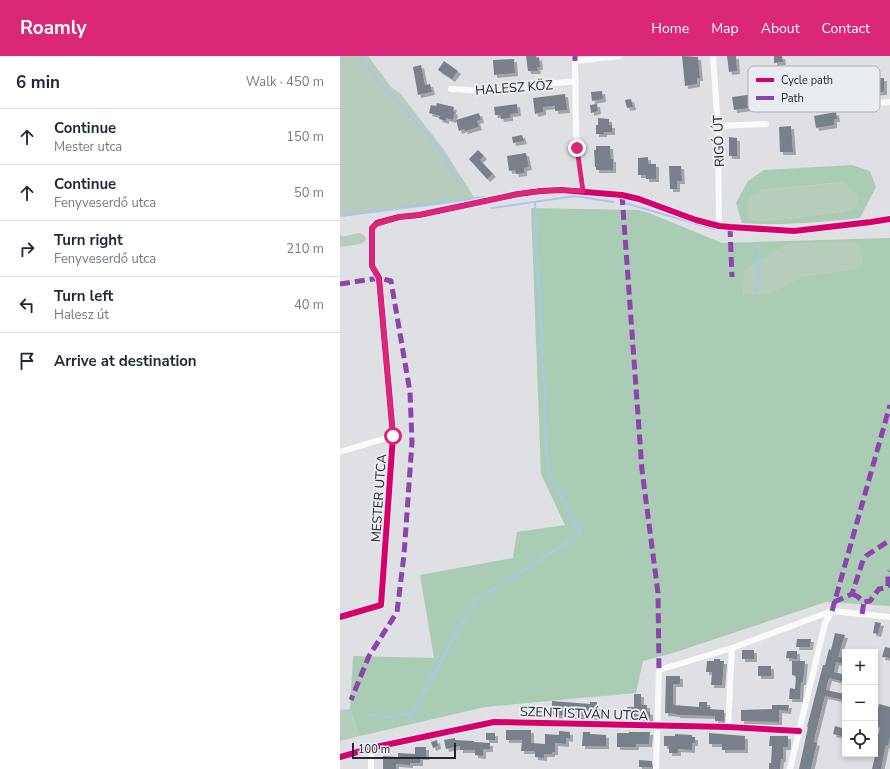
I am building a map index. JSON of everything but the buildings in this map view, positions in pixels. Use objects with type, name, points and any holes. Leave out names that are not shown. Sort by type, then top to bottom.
[{"type":"street","points":[[620,56],[575,61],[576,134],[583,191],[622,195],[639,199],[696,220],[719,226],[794,231],[890,219]]},
{"type":"street","name":"RIGÓ ÚT","points":[[713,56],[718,126],[719,226]]},
{"type":"street","name":"HALESZ KÖZ","points":[[452,89],[484,91],[576,81]]},
{"type":"street","points":[[880,103],[890,102]]},
{"type":"street","points":[[718,126],[766,124]]},
{"type":"street","name":"MESTER UTCA","points":[[340,618],[381,605],[393,436],[379,278],[372,266],[372,228],[377,224],[399,217],[419,215],[518,194],[562,190],[583,191]]},
{"type":"street","points":[[340,452],[393,436]]},
{"type":"street","points":[[656,769],[659,670],[732,648],[832,611],[890,617]]},
{"type":"street","points":[[790,769],[825,623],[832,611]]},
{"type":"street","points":[[728,727],[732,648]]},
{"type":"street","name":"SZENT ISTVÁN UTCA","points":[[340,757],[371,748],[494,722],[728,727],[799,731]]},
{"type":"street","points":[[371,748],[371,769]]},
{"type":"green space","points":[[340,56],[368,56],[391,87],[400,93],[444,150],[476,200],[340,217]]},
{"type":"green space","points":[[852,165],[870,171],[876,187],[860,218],[786,224],[742,223],[736,203],[748,181],[764,170]],"holes":[[[844,182],[859,198],[853,210],[786,219],[759,221],[749,219],[749,200],[761,190]]]},
{"type":"green space","points":[[845,182],[859,198],[853,210],[786,219],[759,221],[749,219],[749,200],[761,190]]},
{"type":"green space","points":[[531,208],[638,210],[649,213],[722,243],[890,238],[890,606],[826,602],[673,653],[643,661],[636,693],[485,707],[360,736],[350,709],[353,656],[434,658],[420,575],[513,558],[517,532],[565,525],[541,474]],"holes":[[[855,242],[864,249],[862,263],[855,269],[803,276],[767,294],[743,293],[745,269],[788,244]]]},
{"type":"green space","points":[[360,233],[365,236],[366,240],[361,244],[340,247],[340,237]]},
{"type":"green space","points":[[855,242],[865,249],[862,263],[856,269],[803,276],[767,294],[743,293],[744,269],[788,244]]},
{"type":"green space","points":[[350,709],[360,736],[340,741],[340,710]]},
{"type":"waterway","points":[[359,56],[381,85],[437,145],[459,183]]},
{"type":"waterway","points":[[492,208],[575,196],[613,202]]},
{"type":"waterway","points":[[340,216],[483,197]]},
{"type":"waterway","points":[[408,720],[475,601],[580,534],[548,470],[535,202]]},
{"type":"waterway","points":[[625,203],[714,229]]},
{"type":"waterway","points":[[340,236],[347,240]]},
{"type":"waterway","points":[[757,293],[759,245]]},
{"type":"waterway","points":[[340,711],[351,711]]},
{"type":"waterway","points":[[368,715],[389,717],[412,713]]},
{"type":"marked path","points":[[575,56],[575,61]]},
{"type":"marked path","points":[[622,195],[642,470],[658,593],[659,670]]},
{"type":"marked path","points":[[730,227],[732,277]]},
{"type":"marked path","points":[[340,284],[379,278],[391,281],[410,392],[412,442],[404,555],[397,612],[369,656],[351,700]]},
{"type":"marked path","points":[[832,611],[890,405]]},
{"type":"marked path","points":[[834,602],[852,594],[863,560],[866,556],[890,540]]},
{"type":"marked path","points":[[852,594],[864,602],[870,601],[879,589],[888,586],[888,575],[890,571]]},
{"type":"marked path","points":[[862,614],[864,602]]},
{"type":"cycle path","points":[[340,617],[381,605],[393,436],[379,278],[372,266],[372,228],[377,223],[399,217],[419,215],[518,194],[561,190],[622,195],[639,199],[696,220],[719,226],[730,227],[794,231],[890,219]]},
{"type":"cycle path","points":[[340,757],[371,748],[494,722],[728,727],[799,731]]},
{"type":"route","points":[[393,436],[379,278],[372,266],[372,228],[377,224],[399,217],[419,215],[518,194],[562,190],[583,191],[577,148]]}]
